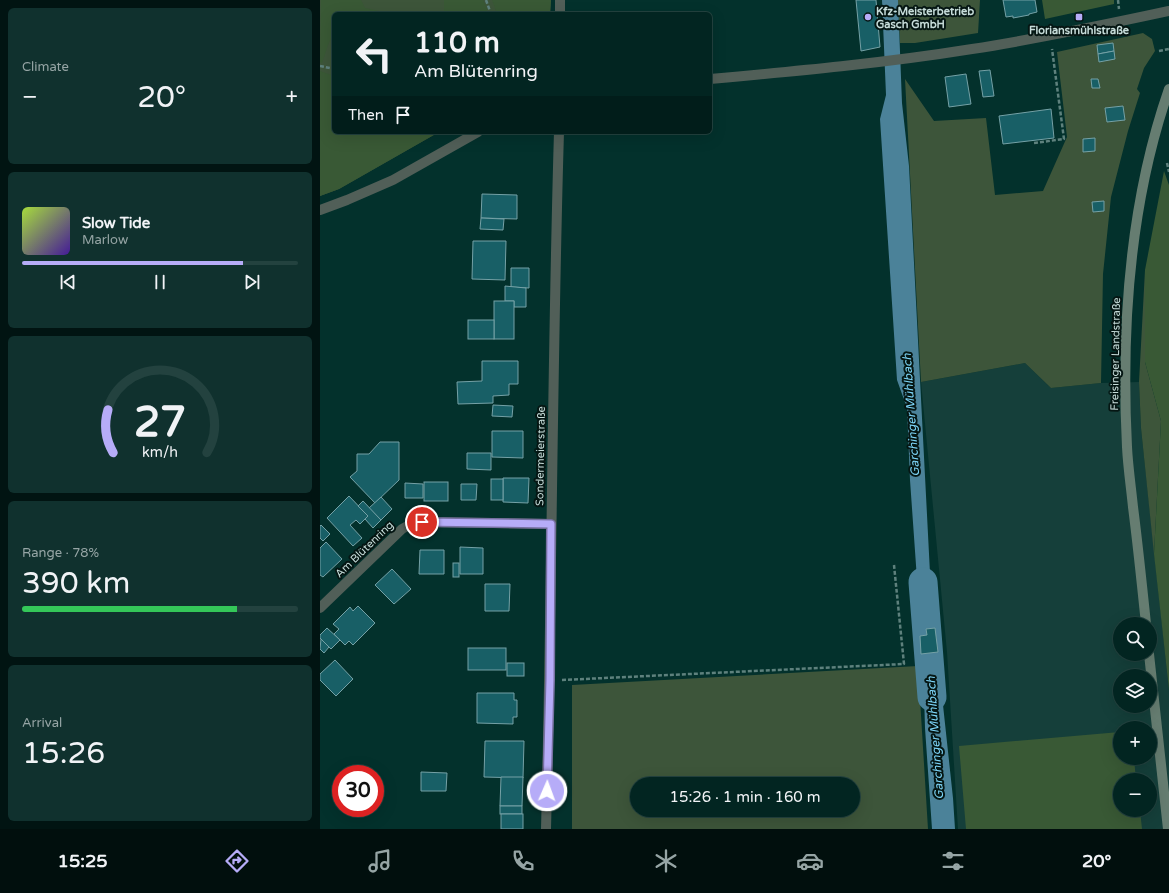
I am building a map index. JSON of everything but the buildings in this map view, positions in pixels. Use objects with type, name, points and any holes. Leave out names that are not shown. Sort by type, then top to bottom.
[{"type":"main road","name":"Freisinger Landstraße","points":[[1145,617],[1127,448],[1124,375],[1126,321],[1132,251],[1148,162],[1169,89]]},
{"type":"main road","points":[[1150,661],[1168,829]]},
{"type":"street","points":[[560,0],[560,12]]},
{"type":"street","points":[[712,79],[905,59],[1046,36],[1169,11]]},
{"type":"street","points":[[320,210],[393,180],[474,134]]},
{"type":"street","name":"Sondermeierstraße","points":[[546,829],[550,680],[551,524],[559,134]]},
{"type":"street","name":"Am Blütenring","points":[[320,608],[402,529],[411,524],[422,522],[551,524]]},
{"type":"path","points":[[487,1],[490,12]]},
{"type":"path","points":[[1034,143],[1064,139],[1052,49]]},
{"type":"path","points":[[1159,51],[1169,49]]},
{"type":"path","points":[[320,66],[332,69]]},
{"type":"path","points":[[1167,164],[1169,172]]},
{"type":"path","points":[[572,680],[904,664],[894,565]]},
{"type":"shaded area","points":[[1025,363],[1051,388],[1101,383],[1139,382],[1141,428],[1169,690],[1169,829],[958,829],[947,652],[921,382]]},
{"type":"green space","points":[[320,0],[551,0],[550,12],[332,12],[332,134],[435,134],[339,189],[320,196]]},
{"type":"green space","points":[[321,0],[361,0],[365,8],[379,11],[332,12],[332,36],[322,63],[320,62]]},
{"type":"green space","points":[[444,0],[483,0],[487,9],[487,12],[444,12]]},
{"type":"green space","points":[[492,0],[551,0],[550,12],[496,12]]},
{"type":"green space","points":[[898,0],[980,0],[978,33],[915,43],[900,43]]},
{"type":"green space","points":[[1042,0],[1114,0],[1114,4],[1045,19]]},
{"type":"green space","points":[[1143,33],[1152,39],[1155,51],[1144,68],[1137,89],[1140,93],[1128,131],[1111,197],[1103,274],[1101,383],[1051,388],[1025,363],[921,382],[905,79],[934,121],[986,118],[995,195],[1043,191],[1067,137],[1057,52]]},
{"type":"green space","points":[[320,71],[332,75],[332,134],[435,134],[339,189],[320,196]]},
{"type":"green space","points":[[1164,171],[1169,185],[1169,690],[1154,554],[1161,421],[1145,362],[1145,270]]},
{"type":"green space","points":[[1145,270],[1145,362],[1161,421],[1154,554],[1141,428],[1139,382]]},
{"type":"green space","points":[[918,666],[928,829],[572,829],[572,685]]},
{"type":"green space","points":[[1113,733],[1113,765],[1135,765],[1135,773],[1113,773],[1113,817],[1141,817],[1142,829],[966,829],[959,746]]},
{"type":"water","points":[[882,0],[898,0],[902,103],[909,166],[930,573],[937,620],[920,622],[910,480],[907,408],[897,380],[880,119],[886,95]]},
{"type":"water","points":[[939,657],[955,829],[932,829],[925,728],[923,659]]},
{"type":"waterway","name":"Garchinger Mühlbach","points":[[923,582],[932,697]]},
{"type":"place","name":"Kfz-Meisterbetrieb Gasch GmbH","points":[[868,17]]},
{"type":"place","name":"Floriansmühlstraße","points":[[1079,17]]},
{"type":"route","points":[[422,522],[551,524],[550,680],[547,791]]}]
